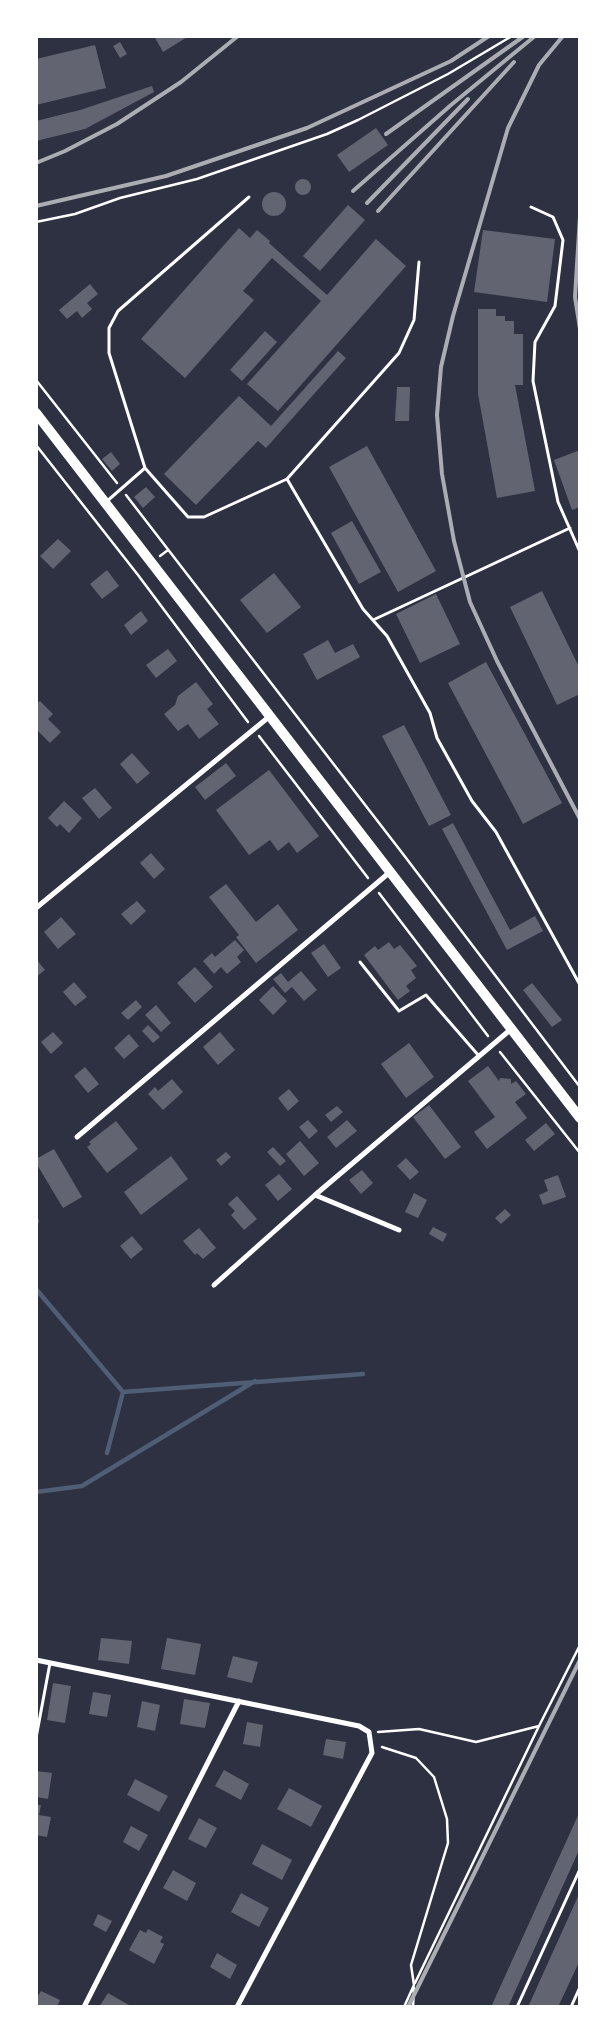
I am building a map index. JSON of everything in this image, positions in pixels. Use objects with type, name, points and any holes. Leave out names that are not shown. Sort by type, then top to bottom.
[{"type":"main road","points":[[36,413],[510,1030],[580,1118]]},
{"type":"street","points":[[36,908],[270,716]]},
{"type":"street","points":[[77,1137],[390,872]]},
{"type":"street","points":[[214,1284],[315,1195],[510,1030]]},
{"type":"street","points":[[315,1195],[399,1230]]},
{"type":"street","points":[[36,1660],[239,1700],[359,1726],[369,1732],[372,1753],[237,2007]]},
{"type":"street","points":[[84,2007],[239,1700]]},
{"type":"lane","points":[[248,197],[118,311],[109,328],[109,353],[145,468],[188,517],[204,517],[287,480],[399,353],[414,320],[418,262]]},
{"type":"lane","points":[[531,207],[553,217],[563,240],[555,306],[535,342],[533,381],[558,502],[580,552]]},
{"type":"lane","points":[[105,502],[145,468]]},
{"type":"lane","points":[[287,480],[363,609],[388,636],[430,713],[437,738],[468,793],[496,832],[580,985]]},
{"type":"lane","points":[[373,620],[570,528]]},
{"type":"lane","points":[[360,962],[399,1011],[426,994],[479,1056]]},
{"type":"lane","points":[[36,1738],[50,1663]]},
{"type":"lane","points":[[518,2007],[580,1869]]},
{"type":"lane","points":[[571,2007],[580,1987]]},
{"type":"path","points":[[36,222],[75,214],[120,198],[197,179],[327,134],[448,74],[512,36]]},
{"type":"path","points":[[36,380],[397,846],[580,1087]]},
{"type":"path","points":[[36,445],[138,575],[494,1044],[580,1153]]},
{"type":"path","points":[[404,2007],[580,1645]]},
{"type":"path","points":[[369,1732],[419,1729],[476,1742],[539,1726]]},
{"type":"path","points":[[369,1732],[382,1747],[416,1758],[434,1777],[447,1819],[448,1843],[411,1966],[414,1985],[413,2007]]},
{"type":"building","points":[[154,36],[189,36],[163,52]]},
{"type":"building","points":[[120,42],[127,54],[120,58],[113,46]]},
{"type":"building","points":[[95,45],[106,88],[36,105],[36,59]]},
{"type":"building","points":[[152,86],[154,92],[85,129],[36,141],[36,121],[80,110]]},
{"type":"building","points":[[376,128],[388,145],[349,172],[337,155]]},
{"type":"building","points":[[300,179],[306,179],[311,184],[309,193],[300,195],[295,190],[295,184]]},
{"type":"building","points":[[274,192],[282,196],[286,204],[282,212],[274,216],[266,212],[262,204],[266,196]]},
{"type":"building","points":[[348,205],[365,220],[320,271],[303,256]]},
{"type":"building","points":[[239,228],[250,238],[257,230],[327,295],[376,239],[406,266],[278,411],[247,384],[321,301],[272,258],[243,291],[254,300],[185,378],[141,339]]},
{"type":"building","points":[[483,230],[555,239],[547,302],[474,292]]},
{"type":"building","points":[[90,284],[98,294],[87,303],[92,309],[82,318],[77,311],[67,319],[59,310]]},
{"type":"building","points":[[478,309],[496,309],[496,316],[505,316],[505,321],[514,321],[514,334],[523,334],[523,385],[515,385],[535,491],[497,498],[478,394]]},
{"type":"building","points":[[265,331],[277,342],[242,381],[230,370]]},
{"type":"building","points":[[338,351],[346,358],[266,448],[258,441],[196,505],[164,474],[239,396],[271,426]]},
{"type":"building","points":[[397,387],[410,387],[409,421],[395,421]]},
{"type":"building","points":[[367,446],[436,571],[398,592],[329,467]]},
{"type":"building","points":[[580,450],[580,507],[572,510],[554,460]]},
{"type":"building","points":[[111,452],[120,464],[112,471],[102,459]]},
{"type":"building","points":[[146,487],[155,497],[143,508],[134,497]]},
{"type":"building","points":[[352,521],[381,572],[359,584],[331,533]]},
{"type":"building","points":[[58,539],[71,551],[53,569],[40,556]]},
{"type":"building","points":[[107,570],[119,586],[102,599],[90,584]]},
{"type":"building","points":[[274,573],[301,607],[267,633],[240,600]]},
{"type":"building","points":[[542,591],[580,669],[580,694],[557,705],[510,607]]},
{"type":"building","points":[[436,594],[460,644],[420,663],[396,614]]},
{"type":"building","points":[[141,611],[148,621],[131,635],[124,625]]},
{"type":"building","points":[[328,640],[335,653],[353,644],[360,657],[317,680],[303,654]]},
{"type":"building","points":[[168,649],[177,661],[156,678],[146,665]]},
{"type":"building","points":[[486,662],[562,803],[523,824],[448,683]]},
{"type":"building","points":[[196,682],[213,704],[207,709],[219,724],[199,739],[188,724],[178,731],[164,714],[175,705],[178,696]]},
{"type":"building","points":[[40,701],[53,714],[48,719],[61,732],[50,743],[36,729],[36,704]]},
{"type":"building","points":[[404,725],[451,815],[429,826],[382,736]]},
{"type":"building","points":[[132,753],[150,773],[137,784],[120,764]]},
{"type":"building","points":[[226,763],[236,776],[205,800],[195,787]]},
{"type":"building","points":[[269,770],[319,836],[297,853],[289,842],[278,851],[270,840],[249,855],[216,810]]},
{"type":"building","points":[[95,788],[112,808],[99,819],[82,798]]},
{"type":"building","points":[[64,801],[82,818],[69,833],[60,824],[57,827],[48,818]]},
{"type":"building","points":[[453,823],[510,930],[535,916],[543,931],[507,950],[442,829]]},
{"type":"building","points":[[151,853],[165,869],[154,879],[140,863]]},
{"type":"building","points":[[226,884],[256,922],[278,904],[298,930],[256,963],[236,937],[239,935],[209,897]]},
{"type":"building","points":[[137,901],[146,911],[131,925],[121,914]]},
{"type":"building","points":[[61,917],[76,934],[58,949],[44,932]]},
{"type":"building","points":[[235,940],[244,950],[237,957],[241,962],[227,974],[221,967],[214,974],[203,961],[212,953],[215,957]]},
{"type":"building","points":[[389,942],[394,949],[400,945],[417,966],[411,970],[416,978],[406,986],[410,991],[398,1000],[364,955],[375,946],[378,950]]},
{"type":"building","points":[[324,944],[341,968],[328,977],[311,953]]},
{"type":"building","points":[[36,959],[45,970],[36,977]]},
{"type":"building","points":[[195,967],[213,987],[195,1003],[177,983]]},
{"type":"building","points":[[301,971],[317,990],[304,1001],[292,987],[285,993],[273,979],[281,973],[288,982]]},
{"type":"building","points":[[74,982],[87,997],[75,1006],[63,992]]},
{"type":"building","points":[[532,983],[562,1020],[552,1027],[523,990]]},
{"type":"building","points":[[273,986],[287,1001],[273,1015],[259,1000]]},
{"type":"building","points":[[136,1000],[142,1007],[128,1020],[121,1013]]},
{"type":"building","points":[[156,1005],[171,1023],[161,1032],[145,1015]]},
{"type":"building","points":[[148,1025],[160,1037],[153,1043],[142,1031]]},
{"type":"building","points":[[53,1032],[63,1043],[51,1054],[41,1042]]},
{"type":"building","points":[[220,1032],[235,1050],[218,1065],[203,1047]]},
{"type":"building","points":[[129,1034],[139,1046],[124,1059],[114,1048]]},
{"type":"building","points":[[409,1043],[434,1077],[406,1098],[381,1064]]},
{"type":"building","points":[[488,1066],[499,1081],[500,1078],[511,1079],[511,1084],[516,1081],[526,1094],[515,1102],[527,1118],[487,1149],[474,1132],[495,1117],[468,1081]]},
{"type":"building","points":[[85,1067],[99,1084],[88,1093],[74,1076]]},
{"type":"building","points":[[172,1079],[183,1092],[163,1110],[148,1094],[155,1087],[158,1091]]},
{"type":"building","points":[[289,1089],[299,1101],[288,1111],[278,1098]]},
{"type":"building","points":[[429,1105],[461,1147],[445,1159],[413,1117]]},
{"type":"building","points":[[337,1106],[343,1112],[331,1122],[325,1115]]},
{"type":"building","points":[[308,1120],[318,1131],[309,1139],[299,1127]]},
{"type":"building","points":[[347,1120],[357,1131],[336,1148],[327,1137]]},
{"type":"building","points":[[116,1121],[138,1149],[107,1173],[87,1147],[91,1144],[89,1142]]},
{"type":"building","points":[[546,1123],[555,1134],[534,1151],[525,1140]]},
{"type":"building","points":[[300,1141],[319,1163],[304,1176],[286,1154]]},
{"type":"building","points":[[273,1147],[286,1161],[280,1166],[267,1152]]},
{"type":"building","points":[[54,1149],[82,1197],[63,1208],[36,1163],[36,1159]]},
{"type":"building","points":[[226,1152],[231,1157],[221,1166],[216,1160]]},
{"type":"building","points":[[171,1156],[188,1179],[141,1215],[124,1192]]},
{"type":"building","points":[[406,1158],[419,1172],[410,1180],[397,1166]]},
{"type":"building","points":[[362,1170],[373,1183],[361,1194],[349,1180]]},
{"type":"building","points":[[279,1174],[292,1189],[278,1201],[265,1185]]},
{"type":"building","points":[[558,1175],[566,1197],[543,1205],[539,1195],[548,1191],[544,1180]]},
{"type":"building","points":[[414,1193],[427,1200],[418,1218],[405,1212]]},
{"type":"building","points":[[237,1196],[257,1219],[244,1230],[231,1215],[235,1211],[228,1204]]},
{"type":"building","points":[[505,1209],[511,1215],[501,1224],[495,1218]]},
{"type":"building","points":[[433,1227],[447,1234],[443,1242],[429,1234]]},
{"type":"building","points":[[199,1228],[216,1248],[203,1259],[197,1253],[195,1255],[183,1241]]},
{"type":"building","points":[[132,1236],[143,1249],[131,1259],[120,1246]]},
{"type":"building","points":[[101,1638],[132,1641],[129,1664],[98,1660]]},
{"type":"building","points":[[167,1638],[201,1644],[195,1675],[161,1669]]},
{"type":"building","points":[[233,1656],[258,1662],[252,1683],[227,1677]]},
{"type":"building","points":[[53,1683],[71,1686],[65,1723],[47,1720]]},
{"type":"building","points":[[93,1692],[111,1695],[107,1717],[89,1714]]},
{"type":"building","points":[[184,1699],[210,1703],[205,1728],[180,1724]]},
{"type":"building","points":[[142,1701],[160,1705],[155,1731],[137,1727]]},
{"type":"building","points":[[247,1722],[263,1725],[260,1747],[243,1744]]},
{"type":"building","points":[[326,1739],[346,1742],[343,1759],[323,1755]]},
{"type":"building","points":[[224,1770],[249,1784],[241,1800],[215,1786]]},
{"type":"building","points":[[36,1771],[52,1773],[48,1799],[36,1797]]},
{"type":"building","points":[[135,1779],[168,1796],[159,1812],[127,1795]]},
{"type":"building","points":[[289,1788],[322,1806],[311,1827],[277,1809]]},
{"type":"building","points":[[36,1805],[41,1805],[39,1815],[51,1817],[47,1837],[36,1835]]},
{"type":"building","points":[[580,1811],[580,1848],[508,2007],[491,2007]]},
{"type":"building","points":[[199,1818],[217,1828],[206,1848],[188,1839]]},
{"type":"building","points":[[131,1826],[148,1835],[139,1851],[123,1842]]},
{"type":"building","points":[[262,1844],[292,1860],[282,1880],[252,1864]]},
{"type":"building","points":[[173,1870],[196,1883],[187,1901],[163,1888]]},
{"type":"building","points":[[580,1892],[580,1960],[558,2007],[528,2007]]},
{"type":"building","points":[[241,1893],[269,1908],[259,1927],[231,1912]]},
{"type":"building","points":[[98,1914],[112,1921],[106,1932],[93,1925]]},
{"type":"building","points":[[148,1929],[163,1937],[160,1942],[164,1944],[154,1964],[129,1950],[140,1930],[146,1933]]},
{"type":"building","points":[[217,1953],[237,1965],[230,1979],[210,1967]]},
{"type":"building","points":[[41,1991],[60,2000],[57,2007],[36,2007],[36,1999]]},
{"type":"building","points":[[108,1993],[129,2005],[128,2007],[99,2007]]},
{"type":"waterway","points":[[36,1289],[123,1392],[363,1374]]},
{"type":"waterway","points":[[36,1492],[82,1486],[255,1381]]},
{"type":"waterway","points":[[107,1453],[123,1392]]},
{"type":"railway","points":[[36,163],[65,151],[117,124],[181,82],[238,36]]},
{"type":"railway","points":[[36,206],[166,176],[307,128],[451,61],[489,36]]},
{"type":"railway","points":[[386,134],[524,36]]},
{"type":"railway","points":[[353,191],[451,105],[535,36]]},
{"type":"railway","points":[[563,36],[539,65],[508,128],[453,316],[441,367],[437,415],[442,474],[454,541],[470,602],[497,661],[580,819]]},
{"type":"railway","points":[[378,211],[514,62]]},
{"type":"railway","points":[[367,203],[468,99]]},
{"type":"railway","points":[[580,216],[575,297],[580,329]]},
{"type":"railway","points":[[408,2007],[580,1660]]}]
